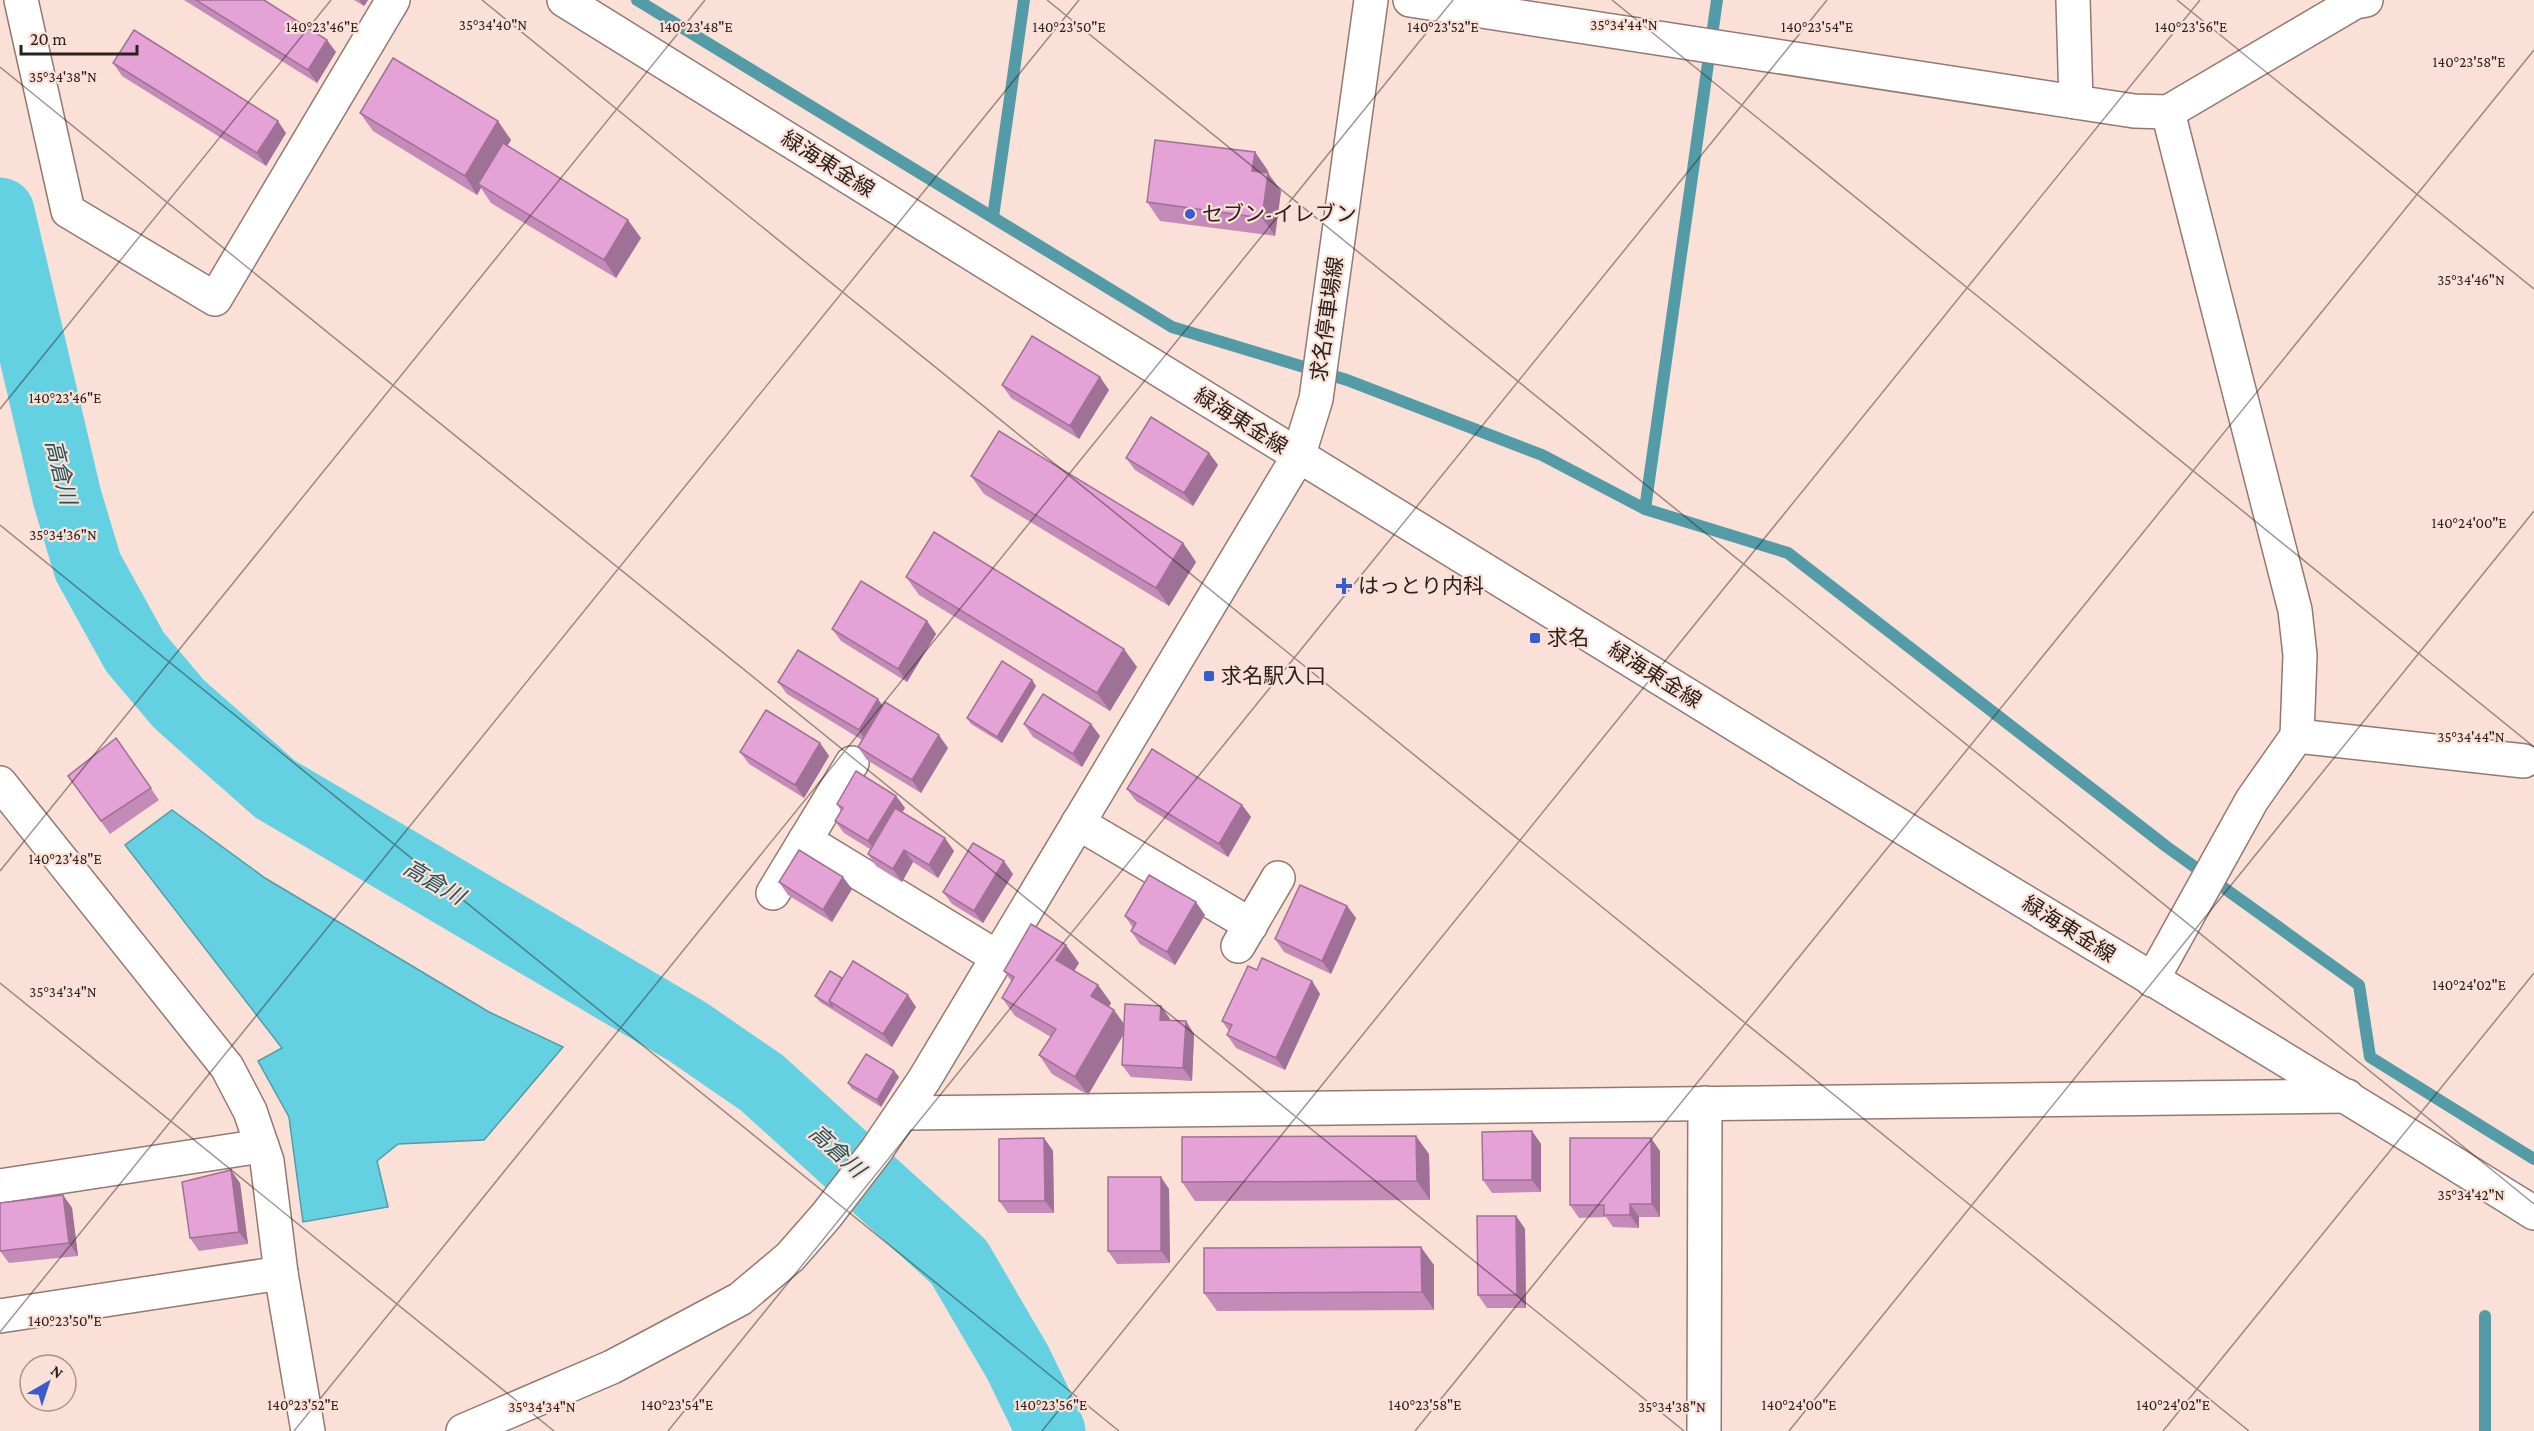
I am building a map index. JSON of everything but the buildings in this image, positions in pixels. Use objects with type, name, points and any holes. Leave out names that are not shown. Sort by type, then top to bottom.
[{"type":"street","points":[[21,0],[68,211],[215,299],[393,0]]},
{"type":"street","name":"緑海東金線","points":[[564,0],[1298,457],[2152,980],[2347,1096],[2534,1213]]},
{"type":"street","name":"求名停車場線","points":[[463,1431],[612,1367],[740,1299],[790,1257],[826,1216],[902,1113],[1298,457],[1316,399],[1371,0]]},
{"type":"street","points":[[1410,0],[2134,111],[2168,112],[2355,2],[2366,0]]},
{"type":"street","points":[[2073,0],[2076,102]]},
{"type":"street","points":[[2152,980],[2252,800],[2297,736],[2300,656],[2295,610],[2168,112]]},
{"type":"street","points":[[2297,736],[2524,761]]},
{"type":"street","points":[[772,893],[852,763]]},
{"type":"street","points":[[0,783],[227,1067],[250,1111],[267,1161],[281,1273],[308,1431]]},
{"type":"street","points":[[1078,823],[1244,935],[1278,878]]},
{"type":"street","points":[[805,840],[997,957]]},
{"type":"street","points":[[902,1113],[2347,1096]]},
{"type":"street","points":[[1704,1431],[1705,1103]]},
{"type":"street","points":[[0,1186],[262,1146]]},
{"type":"street","points":[[0,1316],[281,1273]]},
{"type":"water","points":[[172,810],[265,878],[489,1012],[563,1047],[484,1140],[398,1144],[377,1161],[388,1207],[303,1222],[289,1117],[258,1061],[282,1048],[125,845]]},
{"type":"waterway","points":[[637,0],[1172,327],[1347,380],[1542,455],[1645,509],[1717,0]]},
{"type":"waterway","points":[[993,217],[1024,0]]},
{"type":"waterway","name":"高倉川","points":[[0,212],[67,497],[88,567],[135,652],[179,704],[275,789],[688,1032],[762,1083],[959,1262],[1018,1363],[1051,1431]]},
{"type":"waterway","points":[[1645,509],[1788,553],[2167,847],[2359,985],[2370,1057],[2534,1159]]},
{"type":"waterway","points":[[2485,1316],[2485,1431]]},
{"type":"place","name":"セブン-イレブン","points":[[1190,214]]},
{"type":"place","name":"はっとり内科","points":[[1344,586]]},
{"type":"place","name":"求名","points":[[1535,638]]},
{"type":"place","name":"求名駅入口","points":[[1209,676]]}]
